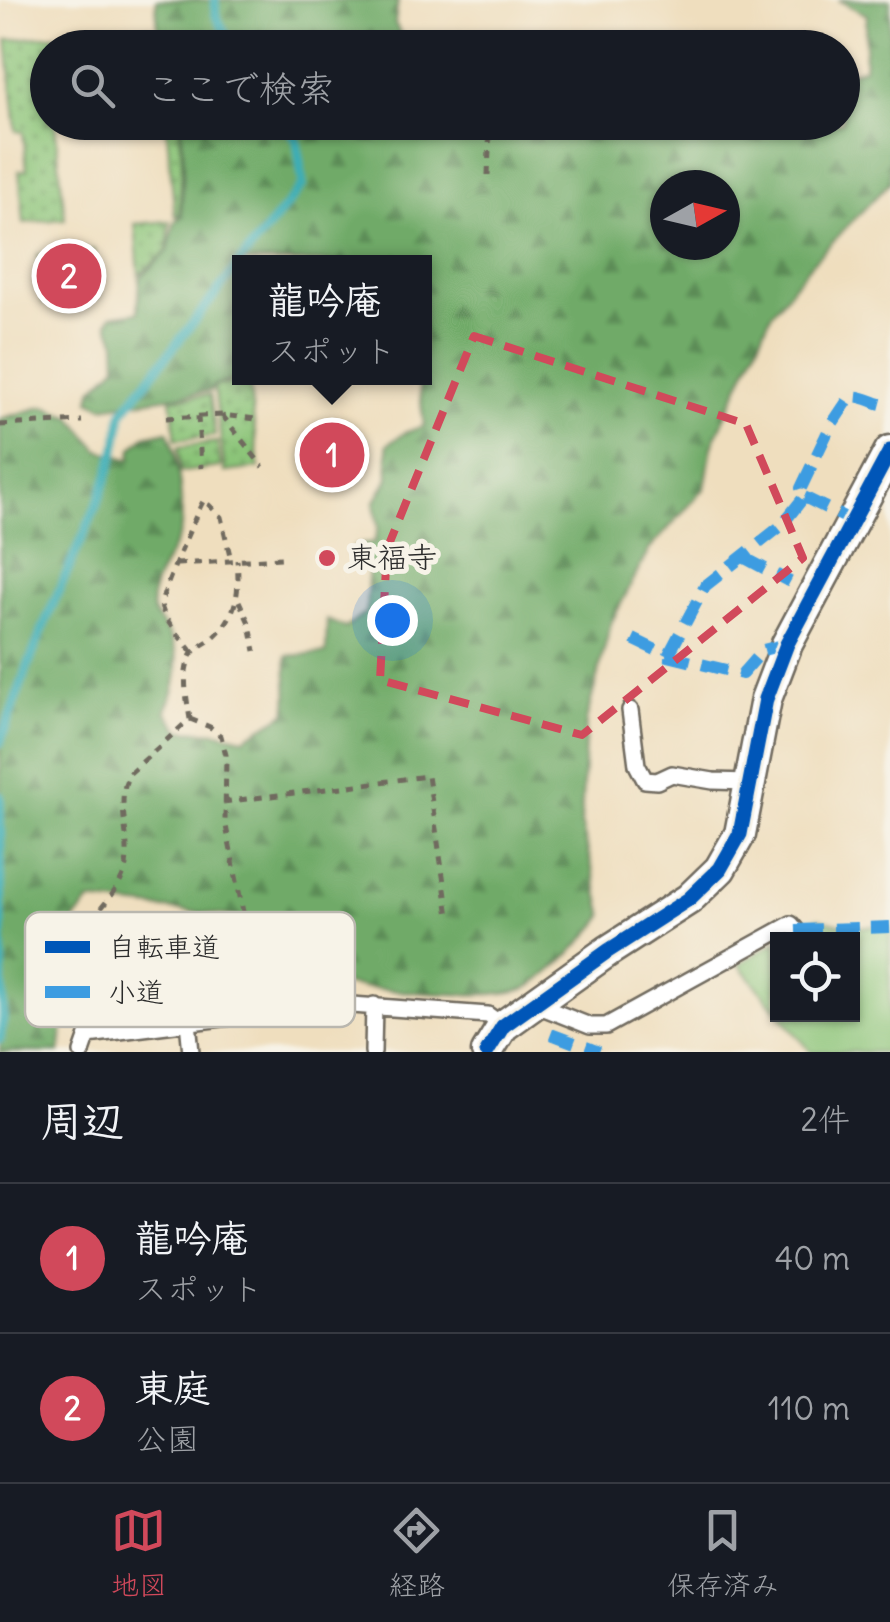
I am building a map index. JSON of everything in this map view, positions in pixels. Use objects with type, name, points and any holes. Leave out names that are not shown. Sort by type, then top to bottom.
[{"type":"street","points":[[495,1039],[534,1004],[689,899],[720,868],[740,834],[766,698],[787,644],[890,451]]},
{"type":"lane","points":[[630,710],[637,765],[645,780],[657,781],[672,774],[749,782]]},
{"type":"lane","points":[[534,1004],[590,1026],[606,1026],[791,924],[796,930]]},
{"type":"lane","points":[[355,1004],[488,1015],[495,1039]]},
{"type":"lane","points":[[373,1052],[374,1005]]},
{"type":"lane","points":[[82,1052],[88,1036],[152,1027]]},
{"type":"lane","points":[[188,1027],[191,1052]]},
{"type":"path","points":[[488,175],[489,140]]},
{"type":"path","points":[[222,415],[263,468]]},
{"type":"path","points":[[166,418],[222,415],[256,419]]},
{"type":"path","points":[[198,416],[202,468]]},
{"type":"path","points":[[0,425],[82,422]]},
{"type":"path","points":[[192,652],[162,610],[160,599],[204,500],[221,517],[234,560],[238,598],[250,625],[255,651]]},
{"type":"path","points":[[177,564],[282,558]]},
{"type":"path","points":[[190,719],[186,680],[192,652],[218,632],[234,611],[238,598]]},
{"type":"path","points":[[190,719],[221,736],[226,775],[223,802],[243,912]]},
{"type":"path","points":[[99,912],[124,871],[124,782],[128,774],[190,719]]},
{"type":"path","points":[[223,802],[428,776],[449,916]]},
{"type":"path","points":[[87,1027],[88,1036]]},
{"type":"highlighted area","points":[[474,336],[746,424],[803,558],[582,735],[380,680],[387,549]]},
{"type":"green space","points":[[156,0],[398,0],[395,23],[398,30],[158,30]]},
{"type":"green space","name":"東福寺","points":[[838,0],[890,0],[890,182],[810,265],[772,313],[712,446],[705,488],[649,550],[611,623],[586,721],[581,823],[604,916],[598,924],[531,986],[495,994],[441,994],[355,986],[355,912],[192,912],[90,901],[81,912],[25,912],[25,1027],[62,1027],[60,1052],[0,1052],[0,419],[45,406],[71,416],[99,450],[131,460],[132,448],[145,436],[168,431],[180,483],[181,527],[152,598],[153,611],[172,642],[177,662],[176,681],[166,711],[180,730],[244,738],[286,713],[287,656],[326,653],[327,620],[346,628],[366,612],[369,562],[349,553],[356,546],[374,542],[378,528],[374,503],[389,478],[387,445],[424,426],[419,385],[432,385],[432,255],[232,255],[232,380],[213,385],[211,391],[103,407],[90,400],[92,390],[117,366],[116,342],[108,323],[111,316],[138,312],[140,278],[168,251],[175,221],[181,217],[182,140],[860,140],[860,69],[864,68],[867,15]]},
{"type":"green space","points":[[30,38],[30,140],[57,140],[65,219],[24,223],[19,171],[27,170],[23,132],[16,131],[7,40]]},
{"type":"green space","points":[[168,140],[180,140],[179,216],[175,216]]},
{"type":"green space","points":[[170,221],[167,251],[139,275],[135,224]]},
{"type":"green space","points":[[94,250],[99,297],[43,303],[38,255]]},
{"type":"green space","points":[[249,385],[259,468],[225,472],[214,386]]},
{"type":"green space","points":[[210,395],[215,436],[176,440],[171,399]]},
{"type":"green space","points":[[217,442],[221,467],[181,472],[178,447]]},
{"type":"green space","points":[[817,918],[851,927],[890,926],[890,1052],[811,1052],[786,1022],[860,1022],[860,932],[793,932]]},
{"type":"green space","points":[[770,945],[770,1002],[739,964]]},
{"type":"waterway","points":[[215,0],[216,16],[223,30]]},
{"type":"waterway","points":[[246,255],[303,185],[296,140]]},
{"type":"waterway","points":[[0,743],[44,625],[107,480],[122,413],[232,273]]},
{"type":"waterway","points":[[0,796],[0,1039]]},
{"type":"marked path","points":[[668,656],[705,586],[781,526],[804,497],[801,488],[830,427],[850,397],[890,405]]},
{"type":"marked path","points":[[804,497],[852,521]]},
{"type":"marked path","points":[[743,557],[790,582]]},
{"type":"marked path","points":[[633,639],[668,656],[742,674],[763,650],[787,644]]},
{"type":"marked path","points":[[796,930],[890,927]]},
{"type":"marked path","points":[[551,1034],[599,1052]]},
{"type":"cycle path","points":[[487,1052],[503,1026],[689,899],[720,869],[740,834],[766,699],[787,644],[890,451]]},
{"type":"place","name":"東庭","points":[[69,276]]},
{"type":"place","name":"龍吟庵","points":[[332,455]]},
{"type":"place","name":"東福寺","points":[[327,558]]}]
